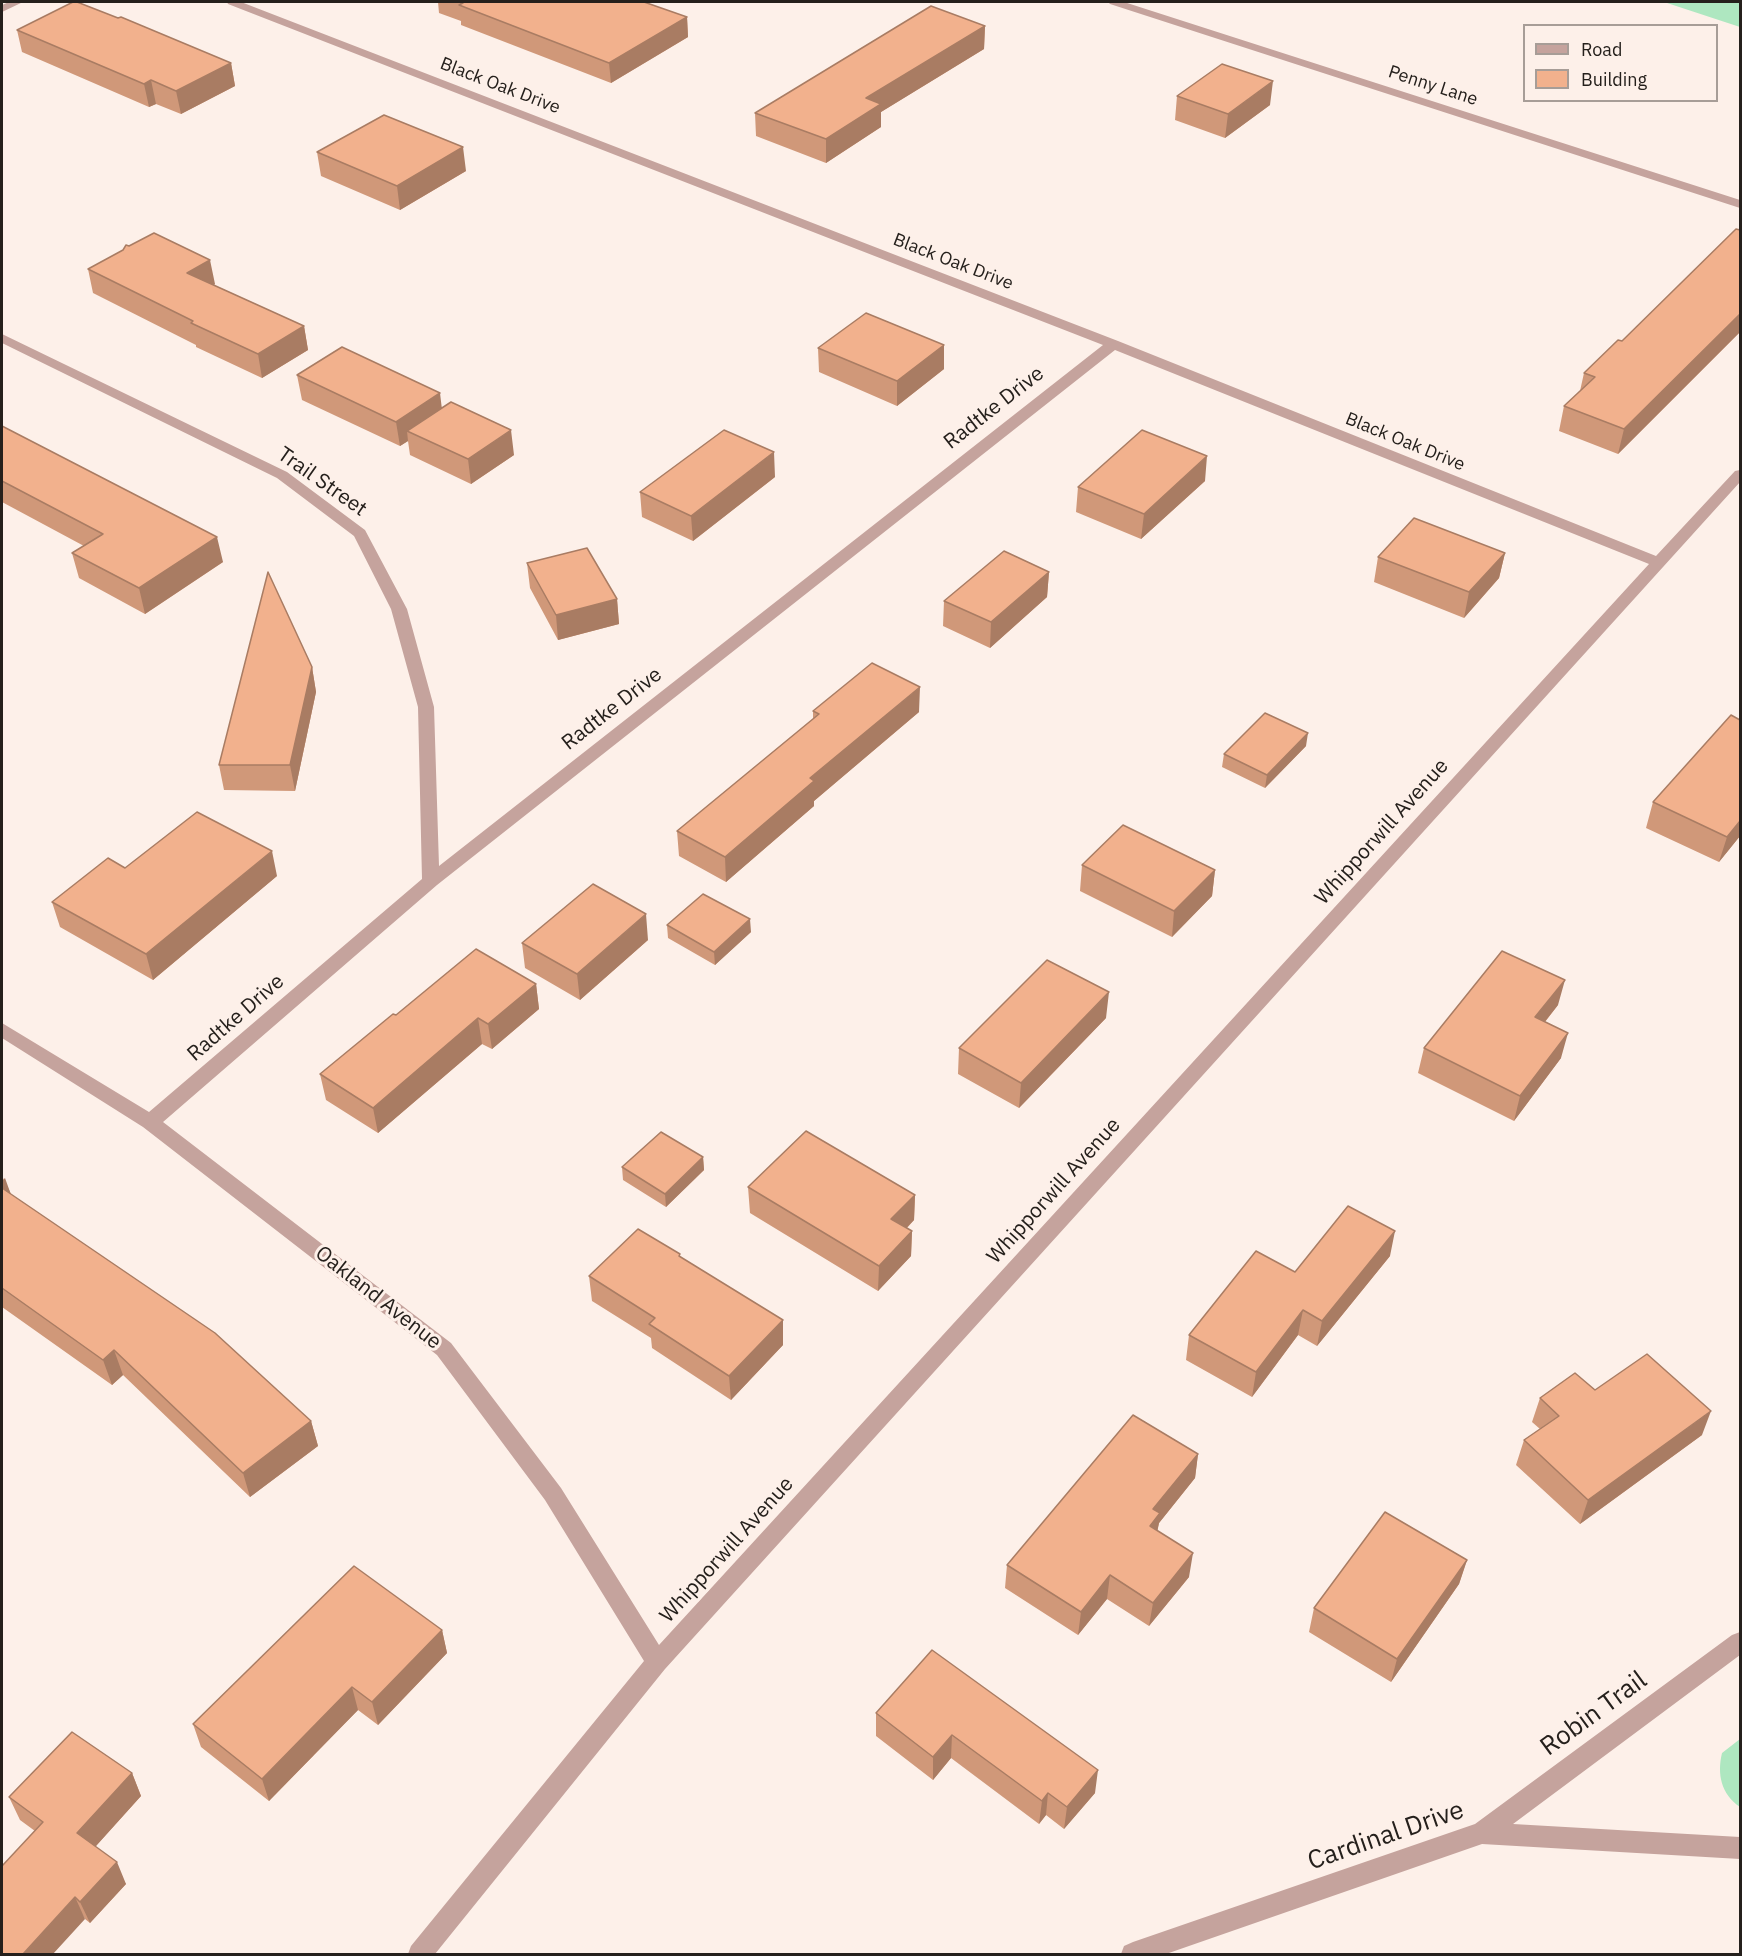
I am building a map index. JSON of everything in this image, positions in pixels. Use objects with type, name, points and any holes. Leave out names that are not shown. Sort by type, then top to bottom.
[{"type":"street","points":[[2,9],[17,2]]},
{"type":"street","name":"Black Oak Drive","points":[[232,2],[1113,344],[1659,563]]},
{"type":"street","name":"Penny Lane","points":[[1114,2],[1740,204]]},
{"type":"street","name":"Trail Street","points":[[2,338],[282,475],[360,533],[399,609],[426,707],[431,881]]},
{"type":"street","name":"Radtke Drive","points":[[150,1122],[431,881],[1113,344]]},
{"type":"street","name":"Whipporwill Avenue","points":[[420,1954],[657,1662],[1740,474]]},
{"type":"street","name":"Oakland Avenue","points":[[2,1030],[150,1122],[444,1348],[553,1494],[657,1662]]},
{"type":"street","name":"Robin Trail","points":[[1482,1833],[1740,1641]]},
{"type":"street","name":"Cardinal Drive","points":[[1133,1954],[1482,1833],[1740,1848]]},
{"type":"green space","points":[[1664,2],[1740,2],[1740,27]]},
{"type":"green space","points":[[1740,1739],[1740,1807],[1728,1796],[1720,1776],[1720,1768],[1722,1753]]},
{"type":"building","points":[[73,2],[118,18],[121,17],[231,63],[176,91],[151,80],[144,84],[17,30]]},
{"type":"building","points":[[459,2],[644,2],[687,17],[609,63],[459,5],[463,3]]},
{"type":"building","points":[[931,6],[985,26],[866,98],[881,104],[826,139],[755,113]]},
{"type":"building","points":[[1222,64],[1273,81],[1228,114],[1177,96]]},
{"type":"building","points":[[384,115],[463,147],[397,186],[317,152]]},
{"type":"building","points":[[1736,229],[1740,230],[1740,314],[1624,429],[1564,406],[1595,377],[1584,373],[1618,340],[1622,341]]},
{"type":"building","points":[[154,233],[210,260],[187,273],[304,326],[258,354],[191,323],[193,321],[88,269],[123,250],[126,245],[129,246]]},
{"type":"building","points":[[866,313],[944,345],[897,381],[818,348]]},
{"type":"building","points":[[342,347],[440,393],[396,422],[297,375]]},
{"type":"building","points":[[451,402],[511,430],[468,459],[407,431]]},
{"type":"building","points":[[2,426],[217,537],[139,588],[72,553],[103,534],[2,481]]},
{"type":"building","points":[[724,430],[774,452],[691,516],[640,492]]},
{"type":"building","points":[[1142,430],[1207,456],[1144,514],[1078,487]]},
{"type":"building","points":[[1414,518],[1505,553],[1469,592],[1378,557]]},
{"type":"building","points":[[587,548],[617,599],[556,615],[527,563]]},
{"type":"building","points":[[1004,551],[1049,572],[991,622],[944,601]]},
{"type":"building","points":[[268,572],[312,667],[290,765],[219,765]]},
{"type":"building","points":[[872,663],[920,687],[810,778],[814,781],[725,857],[677,831],[819,714],[813,711]]},
{"type":"building","points":[[1265,713],[1308,733],[1267,775],[1224,754]]},
{"type":"building","points":[[1731,715],[1740,720],[1740,821],[1727,837],[1653,802]]},
{"type":"building","points":[[197,812],[272,851],[146,954],[52,902],[108,858],[125,868]]},
{"type":"building","points":[[1123,825],[1215,870],[1174,911],[1082,865]]},
{"type":"building","points":[[593,884],[646,914],[577,974],[522,943]]},
{"type":"building","points":[[703,894],[750,919],[714,952],[667,925]]},
{"type":"building","points":[[476,949],[536,984],[488,1024],[478,1018],[373,1108],[320,1074],[393,1014],[396,1015]]},
{"type":"building","points":[[1502,951],[1565,980],[1535,1017],[1568,1033],[1520,1096],[1424,1048]]},
{"type":"building","points":[[1047,960],[1109,992],[1021,1083],[959,1048]]},
{"type":"building","points":[[806,1131],[915,1195],[891,1219],[912,1231],[879,1266],[748,1187]]},
{"type":"building","points":[[661,1132],[703,1157],[665,1194],[622,1167]]},
{"type":"building","points":[[2,1188],[215,1333],[311,1421],[243,1473],[114,1350],[103,1360],[2,1288]]},
{"type":"building","points":[[1348,1206],[1395,1231],[1322,1321],[1303,1310],[1256,1372],[1189,1335],[1256,1251],[1295,1272]]},
{"type":"building","points":[[638,1229],[783,1320],[729,1376],[649,1324],[655,1318],[589,1276]]},
{"type":"building","points":[[1647,1354],[1711,1411],[1588,1500],[1524,1440],[1559,1416],[1540,1398],[1575,1373],[1595,1390]]},
{"type":"building","points":[[1133,1415],[1198,1454],[1153,1509],[1160,1513],[1150,1526],[1193,1553],[1153,1603],[1110,1575],[1081,1612],[1007,1565]]},
{"type":"building","points":[[1385,1512],[1467,1560],[1397,1659],[1314,1608]]},
{"type":"building","points":[[354,1566],[442,1630],[372,1702],[352,1687],[262,1779],[193,1724]]},
{"type":"building","points":[[932,1650],[1098,1770],[1067,1807],[1048,1793],[1042,1801],[952,1735],[933,1757],[876,1713]]},
{"type":"building","points":[[72,1732],[132,1773],[77,1833],[117,1862],[80,1902],[75,1897],[23,1954],[2,1954],[2,1866],[43,1822],[9,1797]]}]
